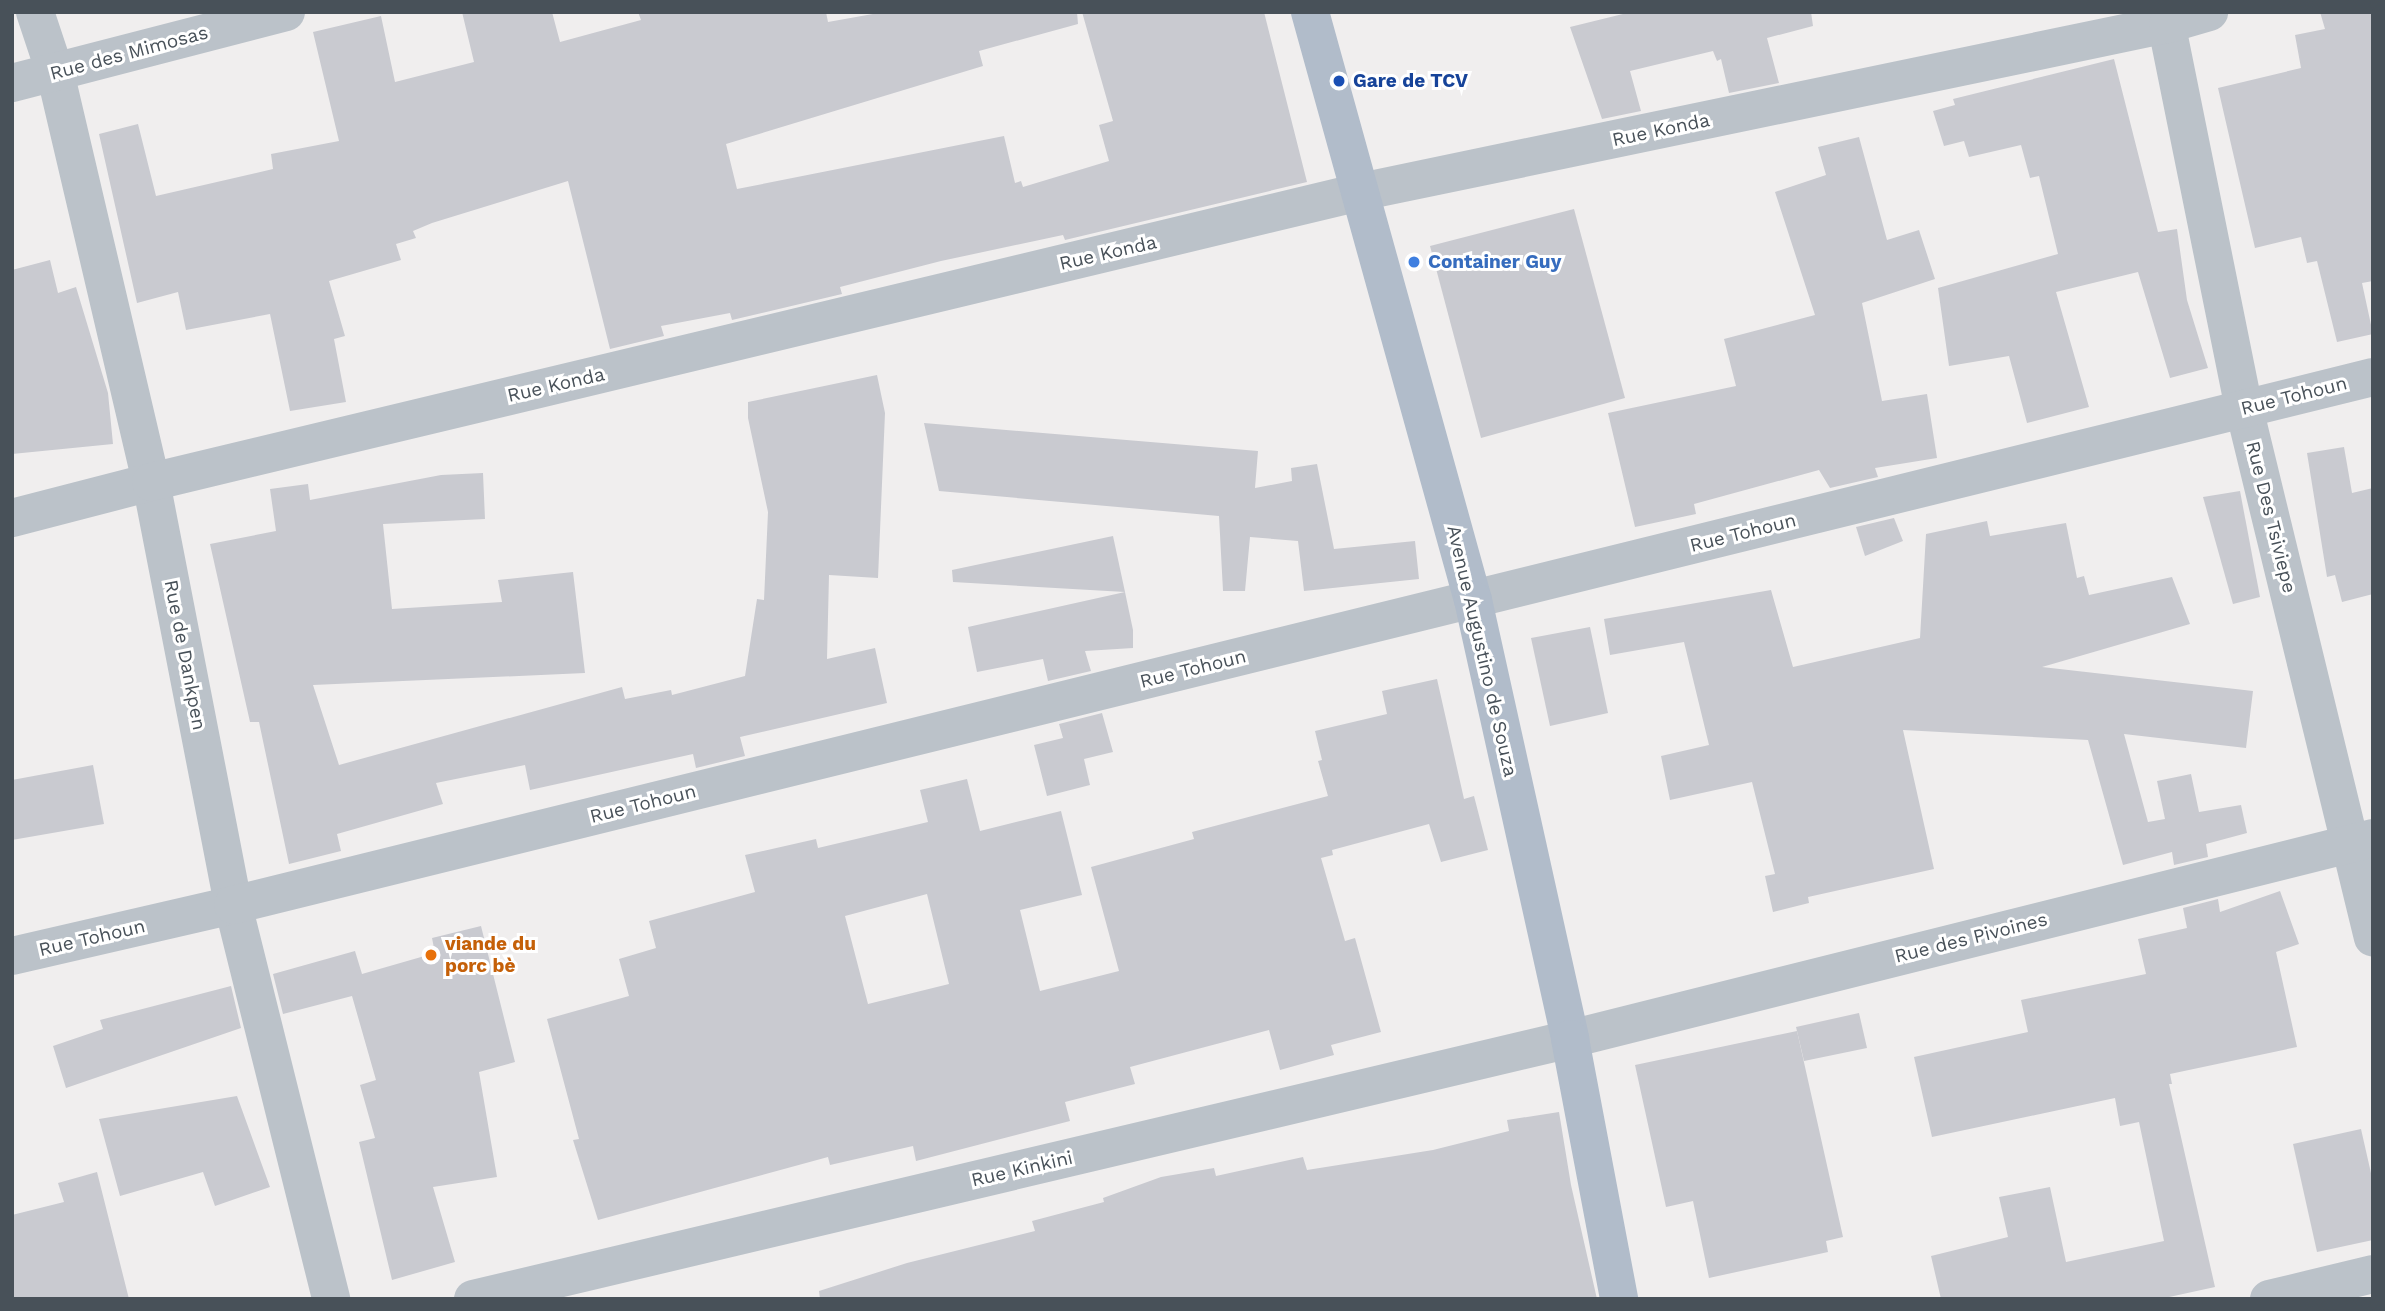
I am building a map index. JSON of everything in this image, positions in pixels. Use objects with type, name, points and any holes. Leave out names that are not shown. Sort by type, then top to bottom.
[{"type":"main road","name":"Avenue Augustino de Souza","points":[[1310,12],[1473,600],[1570,1039],[1619,1299]]},
{"type":"street","name":"Rue de Dankpen","points":[[36,12],[55,72],[151,482],[233,905],[331,1299]]},
{"type":"street","name":"Rue des Mimosas","points":[[12,83],[286,12]]},
{"type":"street","name":"Rue Konda","points":[[12,519],[151,482],[1360,192],[2166,18],[2209,12]]},
{"type":"street","name":"Rue Des Tsiviepe","points":[[2166,18],[2244,408],[2362,840],[2373,938]]},
{"type":"street","name":"Rue Tohoun","points":[[12,956],[233,905],[2373,376]]},
{"type":"street","name":"Rue des Pivoines","points":[[1570,1039],[2362,840]]},
{"type":"street","name":"Rue Kinkini","points":[[473,1299],[1570,1039]]},
{"type":"street","points":[[2269,1299],[2373,1274]]},
{"type":"building","points":[[462,12],[552,12],[560,42],[641,20],[638,12],[826,12],[828,22],[884,12],[1077,12],[1078,24],[979,51],[983,66],[726,144],[737,189],[1004,136],[1015,183],[1021,181],[1023,187],[1109,161],[1099,125],[1113,121],[1082,12],[1264,12],[1307,182],[1065,240],[1063,235],[941,261],[840,287],[842,294],[732,320],[730,313],[661,326],[664,336],[610,349],[568,181],[432,223],[413,231],[416,238],[396,244],[401,260],[329,281],[345,336],[334,339],[346,402],[290,411],[270,314],[186,330],[178,292],[137,303],[99,134],[138,124],[156,196],[273,169],[271,154],[339,141],[313,32],[381,16],[395,82],[474,62]]},
{"type":"building","points":[[1631,12],[1811,12],[1813,26],[1767,38],[1779,83],[1729,93],[1721,59],[1717,61],[1713,51],[1630,71],[1641,111],[1602,119],[1570,27]]},
{"type":"building","points":[[2320,12],[2373,12],[2373,281],[2362,283],[2373,334],[2337,342],[2317,261],[2307,263],[2301,237],[2255,248],[2218,88],[2301,68],[2295,35],[2325,29]]},
{"type":"building","points":[[2114,59],[2158,232],[2177,229],[2187,300],[2208,368],[2170,378],[2138,272],[2056,292],[2089,407],[2027,423],[2009,356],[1949,366],[1938,288],[2058,254],[2039,176],[2030,178],[2021,145],[1969,157],[1964,141],[1944,146],[1933,111],[1955,105],[1953,99]]},
{"type":"building","points":[[1859,137],[1887,240],[1919,230],[1935,279],[1862,303],[1882,401],[1927,394],[1937,458],[1875,468],[1878,477],[1830,488],[1819,470],[1694,504],[1696,514],[1635,527],[1608,413],[1736,386],[1724,339],[1815,315],[1775,192],[1826,175],[1818,147]]},
{"type":"building","points":[[1574,209],[1625,398],[1481,438],[1430,246]]},
{"type":"building","points":[[50,260],[58,293],[76,287],[108,393],[113,444],[12,454],[12,270]]},
{"type":"building","points":[[877,375],[885,413],[878,578],[829,575],[827,659],[875,648],[887,703],[740,737],[745,756],[696,768],[693,754],[530,790],[525,765],[436,783],[443,804],[337,834],[341,851],[289,864],[259,722],[250,722],[210,544],[276,531],[270,489],[308,484],[310,500],[441,475],[483,473],[485,519],[383,524],[392,609],[502,602],[498,580],[573,572],[585,673],[313,685],[339,765],[622,687],[625,699],[671,690],[672,695],[745,676],[757,599],[764,600],[768,512],[748,418],[748,402]]},
{"type":"building","points":[[924,423],[1258,451],[1255,488],[1292,481],[1291,468],[1317,464],[1334,549],[1415,541],[1419,579],[1304,591],[1298,541],[1250,537],[1245,591],[1223,591],[1219,516],[939,491]]},
{"type":"building","points":[[2344,447],[2352,493],[2373,488],[2373,594],[2342,602],[2335,575],[2327,577],[2307,453]]},
{"type":"building","points":[[2240,491],[2260,597],[2233,604],[2203,497]]},
{"type":"building","points":[[1894,518],[1903,541],[1865,556],[1856,527]]},
{"type":"building","points":[[1987,521],[1990,536],[2066,523],[2077,578],[2084,576],[2089,595],[2172,577],[2190,624],[2042,667],[2253,691],[2246,748],[2124,734],[2148,822],[2165,819],[2157,781],[2191,774],[2199,812],[2241,805],[2247,833],[2206,844],[2208,857],[2174,865],[2172,852],[2123,865],[2088,740],[1903,730],[1934,869],[1808,897],[1809,903],[1773,912],[1765,876],[1775,874],[1752,782],[1670,800],[1661,756],[1709,745],[1684,642],[1610,655],[1604,619],[1771,590],[1793,667],[1920,638],[1926,534]]},
{"type":"building","points":[[1113,536],[1125,592],[953,582],[952,570]]},
{"type":"building","points":[[1125,592],[1133,630],[1133,648],[1085,651],[1091,671],[1048,681],[1043,659],[977,672],[968,627]]},
{"type":"building","points":[[1590,627],[1608,713],[1550,726],[1531,638]]},
{"type":"building","points":[[1437,679],[1464,799],[1474,796],[1488,850],[1441,862],[1429,824],[1332,850],[1333,855],[1321,858],[1345,941],[1355,938],[1381,1032],[1331,1045],[1334,1055],[1280,1070],[1269,1030],[1130,1067],[1135,1084],[1065,1102],[1070,1121],[916,1161],[913,1146],[830,1165],[828,1157],[598,1220],[573,1140],[579,1139],[547,1019],[629,996],[619,959],[656,948],[649,921],[755,892],[745,855],[816,839],[818,848],[928,822],[920,790],[967,779],[980,831],[1061,811],[1082,895],[1020,910],[1040,991],[1119,971],[1091,867],[1194,839],[1192,832],[1328,796],[1318,761],[1322,760],[1315,731],[1387,714],[1382,691]],"holes":[[[927,894],[949,984],[868,1004],[845,916]]]},
{"type":"building","points":[[1102,713],[1113,752],[1084,759],[1090,785],[1047,796],[1034,745],[1063,738],[1059,724]]},
{"type":"building","points":[[93,765],[104,824],[12,840],[12,780]]},
{"type":"building","points":[[2280,891],[2299,944],[2276,952],[2297,1047],[2170,1074],[2172,1084],[2169,1084],[2215,1287],[2160,1299],[1941,1299],[1931,1256],[2008,1237],[1999,1197],[2050,1187],[2066,1262],[2164,1241],[2139,1122],[2120,1126],[2115,1098],[1932,1137],[1914,1057],[2028,1032],[2021,1000],[2146,974],[2138,939],[2187,928],[2183,908],[2218,899],[2220,912]]},
{"type":"building","points":[[481,926],[515,1062],[479,1072],[497,1177],[433,1187],[455,1262],[392,1280],[359,1142],[375,1138],[360,1085],[376,1080],[352,996],[283,1014],[273,974],[355,951],[362,974],[435,953],[432,938]]},
{"type":"building","points":[[231,986],[241,1028],[66,1088],[53,1046],[103,1029],[100,1020]]},
{"type":"building","points":[[1859,1013],[1867,1048],[1804,1061],[1796,1027]]},
{"type":"building","points":[[1797,1031],[1843,1237],[1826,1241],[1828,1252],[1709,1278],[1693,1201],[1666,1207],[1635,1065]]},
{"type":"building","points":[[237,1096],[270,1187],[215,1206],[203,1172],[120,1196],[99,1119]]},
{"type":"building","points":[[1559,1112],[1571,1185],[1597,1299],[820,1299],[819,1291],[907,1263],[1035,1231],[1032,1221],[1104,1202],[1103,1198],[1161,1177],[1214,1168],[1216,1176],[1303,1157],[1307,1170],[1433,1150],[1509,1131],[1507,1120]]},
{"type":"building","points":[[2361,1129],[2373,1182],[2373,1240],[2317,1252],[2293,1144]]},
{"type":"building","points":[[97,1172],[129,1299],[12,1299],[12,1215],[64,1202],[58,1183]]},
{"type":"place","name":"Gare de TCV","points":[[1339,81]]},
{"type":"place","name":"Container Guy","points":[[1414,262]]},
{"type":"place","name":"viande du porc bè","points":[[431,955]]}]
